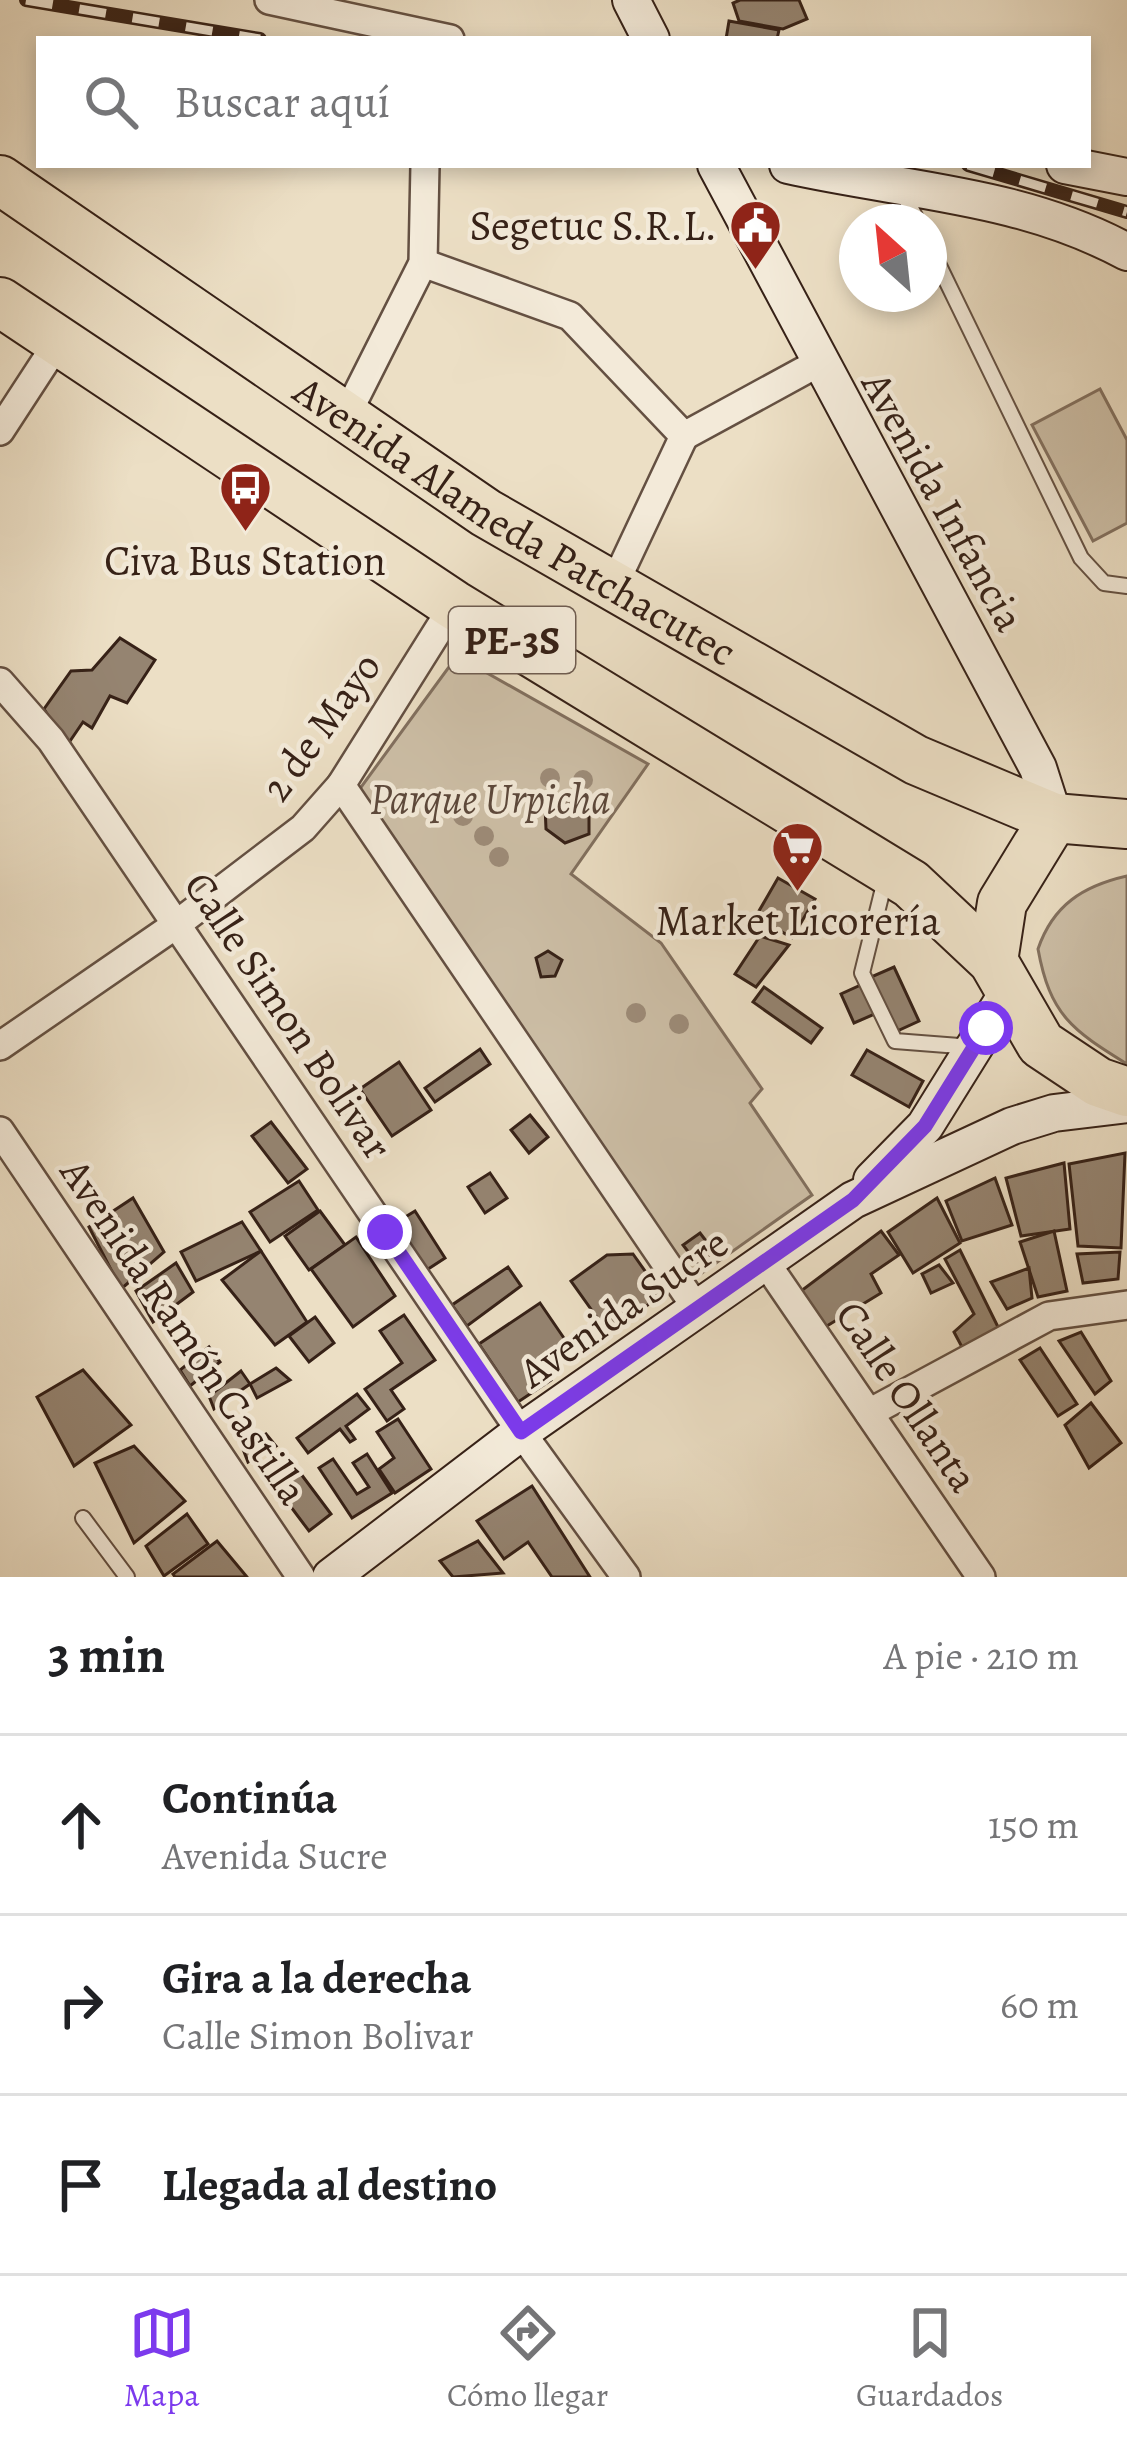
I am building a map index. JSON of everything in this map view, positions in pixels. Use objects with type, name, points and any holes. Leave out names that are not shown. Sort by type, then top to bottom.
[{"type":"highway","name":"Avenida Alameda Patchacutec","points":[[0,180],[486,514],[916,760],[1054,818]]},
{"type":"highway","name":"PE-3S","points":[[0,302],[454,604],[888,869],[949,917],[1001,976],[1041,1044],[1098,1082],[1127,1092]]},
{"type":"highway","name":"PE-3S","points":[[1054,818],[1127,824]]},
{"type":"highway","points":[[1001,976],[1002,903],[1054,818]]},
{"type":"street","points":[[269,0],[436,36]]},
{"type":"street","points":[[632,0],[650,36]]},
{"type":"street","points":[[346,414],[423,263],[425,168]]},
{"type":"street","name":"Avenida Infancia","points":[[718,168],[1038,767],[1054,818]]},
{"type":"street","points":[[806,168],[1054,218],[1127,252]]},
{"type":"street","points":[[1079,168],[1127,178]]},
{"type":"street","points":[[423,263],[570,316],[684,436]]},
{"type":"street","points":[[0,431],[58,342]]},
{"type":"street","points":[[613,587],[684,436],[818,363]]},
{"type":"street","name":"2 de Mayo","points":[[0,1046],[177,924],[303,828],[340,785],[454,604]]},
{"type":"street","name":"Calle Simon Bolivar","points":[[0,682],[51,740],[521,1432],[626,1577]]},
{"type":"street","points":[[340,785],[695,1306]]},
{"type":"street","name":"Avenida Sucre","points":[[331,1577],[695,1306],[766,1263],[853,1200],[925,1126],[975,1047],[1001,976]]},
{"type":"street","name":"Avenida Sucre","points":[[853,1200],[1012,1126],[1054,1113],[1127,1104]]},
{"type":"street","name":"Avenida Ramón Castilla","points":[[0,1131],[301,1577]]},
{"type":"street","name":"Calle Ollanta","points":[[766,1263],[981,1577]]},
{"type":"street","points":[[869,1413],[1049,1316],[1127,1305]]},
{"type":"lane","points":[[899,184],[909,204]]},
{"type":"lane","points":[[947,282],[1081,558],[1104,583],[1127,586]]},
{"type":"lane","points":[[888,869],[862,973],[895,1040],[975,1047]]},
{"type":"lane","points":[[83,1518],[127,1577]]},
{"type":"green space","points":[[1100,389],[1127,440],[1127,523],[1093,541],[1032,425]]},
{"type":"green space","name":"Parque Urpicha","points":[[457,656],[648,764],[571,874],[661,943],[762,1089],[750,1103],[812,1195],[692,1280],[356,794]]},
{"type":"green space","points":[[1127,876],[1127,1064],[1066,1019],[1049,990],[1038,949],[1061,909],[1097,885]]},
{"type":"building","points":[[799,0],[807,19],[783,29],[739,21],[733,3]]},
{"type":"building","points":[[729,21],[779,30],[778,36],[726,36]]},
{"type":"building","points":[[120,638],[155,660],[127,703],[110,696],[92,728],[83,722],[70,741],[61,736],[44,709],[71,671],[92,670]]},
{"type":"building","points":[[569,793],[589,806],[589,834],[565,843],[546,829],[545,806]]},
{"type":"building","points":[[778,878],[815,899],[792,938],[756,916]]},
{"type":"building","points":[[760,936],[789,945],[756,987],[735,974]]},
{"type":"building","points":[[548,951],[562,960],[555,976],[541,977],[536,958]]},
{"type":"building","points":[[894,967],[919,1021],[895,1032],[871,977]]},
{"type":"building","points":[[863,984],[877,1013],[854,1023],[841,994]]},
{"type":"building","points":[[764,987],[822,1028],[811,1043],[753,1002]]},
{"type":"building","points":[[480,1049],[490,1064],[435,1102],[425,1088]]},
{"type":"building","points":[[867,1050],[923,1081],[909,1107],[852,1075]]},
{"type":"building","points":[[399,1062],[431,1110],[392,1136],[360,1089]]},
{"type":"building","points":[[530,1115],[548,1137],[529,1153],[511,1130]]},
{"type":"building","points":[[271,1122],[307,1169],[288,1183],[252,1136]]},
{"type":"building","points":[[1125,1153],[1121,1248],[1078,1246],[1069,1164]]},
{"type":"building","points":[[1064,1163],[1070,1229],[1021,1236],[1006,1178]]},
{"type":"building","points":[[490,1173],[507,1198],[485,1213],[468,1187]]},
{"type":"building","points":[[995,1178],[1012,1225],[962,1241],[946,1201]]},
{"type":"building","points":[[299,1181],[318,1210],[270,1242],[250,1212]]},
{"type":"building","points":[[133,1198],[164,1252],[121,1289],[89,1227]]},
{"type":"building","points":[[937,1198],[960,1243],[913,1273],[888,1232]]},
{"type":"building","points":[[320,1211],[345,1245],[309,1270],[285,1236]]},
{"type":"building","points":[[415,1211],[445,1258],[419,1275],[389,1227]]},
{"type":"building","points":[[242,1222],[261,1251],[196,1281],[181,1252]]},
{"type":"building","points":[[881,1231],[899,1255],[871,1274],[881,1293],[817,1332],[793,1297]]},
{"type":"building","points":[[1054,1231],[1067,1291],[1038,1297],[1020,1242]]},
{"type":"building","points":[[700,1233],[716,1254],[699,1266],[683,1245]]},
{"type":"building","points":[[356,1237],[395,1296],[353,1327],[311,1269]]},
{"type":"building","points":[[960,1250],[999,1329],[963,1349],[954,1332],[974,1314],[945,1259]]},
{"type":"building","points":[[261,1251],[307,1322],[275,1345],[222,1280]]},
{"type":"building","points":[[1120,1252],[1118,1279],[1083,1283],[1077,1254]]},
{"type":"building","points":[[633,1254],[662,1295],[608,1333],[571,1281],[607,1255]]},
{"type":"building","points":[[176,1263],[193,1292],[153,1322],[136,1291]]},
{"type":"building","points":[[939,1265],[953,1283],[931,1293],[922,1274]]},
{"type":"building","points":[[508,1267],[521,1286],[467,1326],[452,1305]]},
{"type":"building","points":[[1029,1268],[1032,1298],[1007,1309],[991,1282]]},
{"type":"building","points":[[540,1303],[568,1344],[540,1363],[551,1380],[518,1402],[479,1344]]},
{"type":"building","points":[[404,1315],[435,1360],[391,1390],[404,1409],[387,1421],[365,1389],[402,1363],[380,1331]]},
{"type":"building","points":[[315,1317],[334,1343],[309,1362],[289,1336]]},
{"type":"building","points":[[1081,1332],[1111,1381],[1095,1394],[1059,1341]]},
{"type":"building","points":[[209,1347],[220,1362],[190,1386],[180,1370]]},
{"type":"building","points":[[1040,1348],[1077,1404],[1058,1416],[1020,1360]]},
{"type":"building","points":[[276,1368],[290,1380],[257,1398],[250,1384]]},
{"type":"building","points":[[83,1370],[131,1425],[74,1466],[37,1397]]},
{"type":"building","points":[[241,1371],[250,1384],[214,1409],[209,1396]]},
{"type":"building","points":[[357,1394],[369,1409],[346,1426],[355,1439],[350,1442],[340,1429],[308,1453],[297,1438]]},
{"type":"building","points":[[1091,1403],[1121,1443],[1089,1468],[1065,1425]]},
{"type":"building","points":[[398,1419],[431,1469],[395,1493],[379,1469],[394,1458],[377,1432]]},
{"type":"building","points":[[266,1434],[276,1446],[248,1462],[243,1449]]},
{"type":"building","points":[[134,1446],[185,1501],[134,1543],[95,1463]]},
{"type":"building","points":[[367,1454],[392,1493],[352,1518],[319,1468],[333,1459],[357,1494],[369,1487],[353,1463]]},
{"type":"building","points":[[289,1458],[331,1514],[309,1531],[267,1475]]},
{"type":"building","points":[[532,1486],[590,1577],[552,1577],[528,1542],[504,1559],[477,1521]]},
{"type":"building","points":[[187,1514],[208,1544],[164,1576],[146,1546]]},
{"type":"building","points":[[217,1541],[247,1577],[175,1577],[173,1574]]},
{"type":"building","points":[[478,1541],[503,1573],[453,1577],[440,1561]]},
{"type":"railway","points":[[26,0],[242,36]]},
{"type":"railway","points":[[978,168],[1127,212]]},
{"type":"place","name":"Segetuc S.R.L.","points":[[756,271]]},
{"type":"place","name":"Civa Bus Station","points":[[245,534]]},
{"type":"place","name":"Market Licorería","points":[[798,894]]},
{"type":"route","points":[[385,1232],[521,1432],[695,1306],[766,1263],[853,1200],[925,1126],[986,1028]]}]
